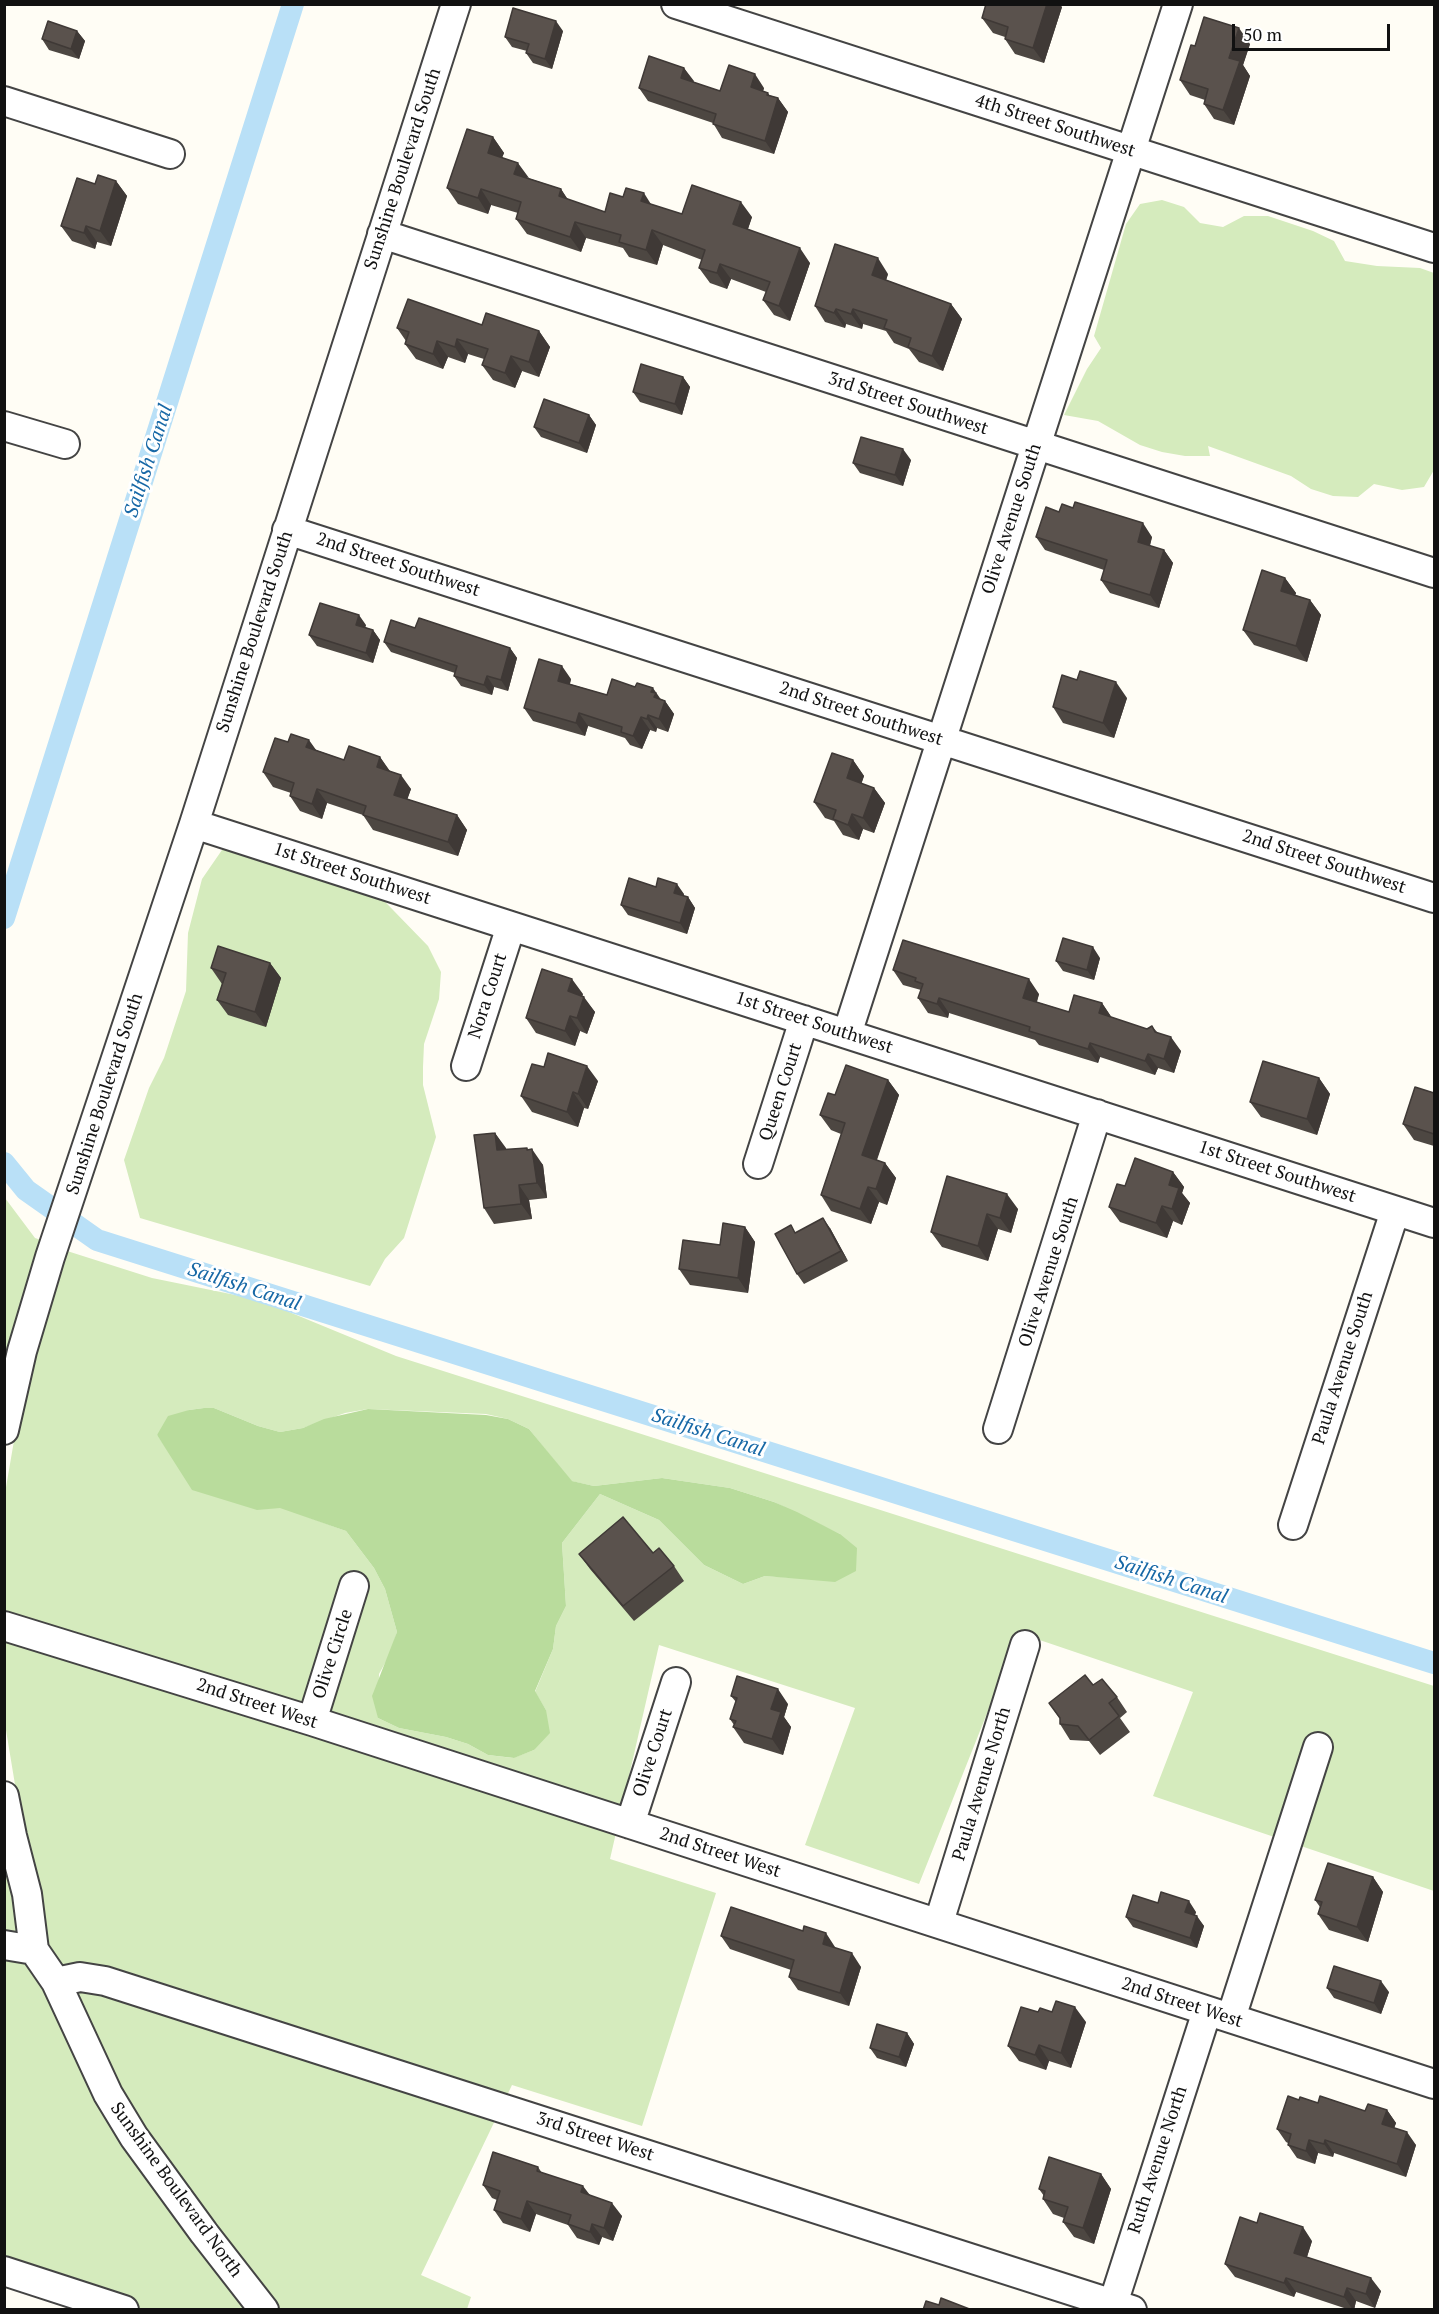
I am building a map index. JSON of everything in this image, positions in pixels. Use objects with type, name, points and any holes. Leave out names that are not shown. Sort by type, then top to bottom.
[{"type":"street","name":"Sunshine Boulevard South","points":[[13,1349],[50,1257],[73,1191],[194,824],[456,4]]},
{"type":"street","name":"4th Street Southwest","points":[[676,4],[1434,248]]},
{"type":"street","name":"Olive Avenue South","points":[[847,1034],[1178,4]]},
{"type":"street","points":[[4,101],[170,154]]},
{"type":"street","name":"3rd Street Southwest","points":[[382,234],[1434,573]]},
{"type":"street","points":[[4,426],[65,444]]},
{"type":"street","name":"2nd Street Southwest","points":[[287,530],[1434,898]]},
{"type":"street","name":"1st Street Southwest","points":[[194,824],[1434,1223]]},
{"type":"street","name":"Nora Court","points":[[466,1066],[511,926]]},
{"type":"street","name":"Queen Court","points":[[758,1164],[804,1020]]},
{"type":"street","name":"Olive Avenue South","points":[[998,1429],[1097,1114]]},
{"type":"street","name":"Paula Avenue South","points":[[1293,1525],[1395,1211]]},
{"type":"street","points":[[4,1430],[13,1349]]},
{"type":"street","name":"Olive Circle","points":[[312,1721],[354,1586]]},
{"type":"street","name":"2nd Street West","points":[[4,1626],[312,1721],[1434,2084]]},
{"type":"street","name":"Paula Avenue North","points":[[939,1923],[1026,1645]]},
{"type":"street","name":"Olive Court","points":[[630,1824],[676,1682]]},
{"type":"street","name":"Ruth Avenue North","points":[[1118,2307],[1219,2015],[1318,1747]]},
{"type":"street","name":"Sunshine Boulevard North","points":[[4,1796],[27,1894],[34,1950],[56,1982],[108,2094],[134,2137],[264,2310]]},
{"type":"street","points":[[4,1945],[34,1950]]},
{"type":"street","name":"3rd Street West","points":[[56,1982],[80,1977],[105,1981],[1118,2307]]},
{"type":"street","points":[[4,2271],[124,2310]]},
{"type":"green space","points":[[1162,200],[1184,207],[1200,223],[1223,227],[1244,216],[1268,216],[1313,231],[1334,241],[1345,261],[1377,266],[1420,268],[1434,273],[1434,470],[1424,487],[1402,490],[1374,484],[1358,497],[1333,496],[1311,489],[1291,476],[1208,446],[1210,456],[1185,456],[1162,452],[1140,445],[1098,421],[1064,415],[1087,369],[1101,348],[1094,336],[1126,224],[1140,204]]},
{"type":"green space","points":[[233,834],[360,876],[428,946],[441,972],[439,999],[424,1044],[423,1067],[423,1085],[436,1137],[404,1238],[385,1259],[370,1286],[140,1218],[124,1160],[149,1088],[164,1058],[186,991],[188,933],[202,879]]},
{"type":"green space","points":[[5,1198],[35,1238],[44,1241],[5,1378]]},
{"type":"green space","points":[[64,1250],[152,1278],[260,1300],[396,1356],[1434,1686],[1434,1891],[1153,1796],[1193,1692],[1019,1633],[919,1884],[805,1845],[855,1708],[659,1645],[610,1859],[716,1893],[642,2126],[512,2085],[421,2275],[471,2297],[467,2309],[279,2309],[213,2225],[143,2129],[45,1945],[5,1724],[4,1499],[32,1353]],"holes":[[[214,1408],[258,1426],[280,1432],[303,1428],[345,1413],[368,1409],[486,1414],[508,1419],[529,1429],[571,1481],[594,1486],[662,1478],[730,1488],[774,1502],[840,1534],[812,1579],[765,1576],[743,1584],[704,1565],[659,1520],[600,1494],[562,1543],[566,1606],[556,1626],[553,1649],[535,1692],[546,1710],[534,1750],[513,1758],[488,1755],[468,1744],[446,1737],[399,1728],[378,1718],[379,1674],[390,1654],[397,1632],[385,1589],[374,1568],[346,1531],[280,1507],[169,1452],[157,1435],[189,1410]]]},
{"type":"green space","points":[[214,1408],[258,1426],[280,1432],[303,1428],[324,1419],[368,1409],[486,1415],[508,1419],[529,1429],[572,1481],[594,1486],[662,1478],[730,1488],[774,1502],[840,1534],[857,1548],[856,1571],[835,1582],[765,1576],[743,1584],[704,1565],[659,1520],[600,1494],[562,1543],[566,1606],[556,1626],[553,1649],[535,1691],[546,1710],[550,1733],[534,1750],[514,1758],[488,1755],[468,1744],[446,1737],[399,1728],[378,1718],[372,1696],[397,1632],[385,1589],[374,1568],[346,1531],[280,1508],[257,1510],[192,1490],[157,1435],[168,1416]]},
{"type":"green space","points":[[4,1853],[16,1897],[23,1952],[249,2309],[103,2309],[5,2280]]},
{"type":"building","points":[[986,4],[1047,4],[1033,48],[1005,39],[1008,27],[982,18]]},
{"type":"building","points":[[513,8],[556,21],[545,59],[526,53],[529,44],[505,37]]},
{"type":"building","points":[[1204,17],[1239,28],[1229,58],[1240,61],[1223,110],[1204,104],[1208,89],[1180,80],[1191,45],[1195,46]]},
{"type":"building","points":[[48,21],[77,31],[71,49],[42,39]]},
{"type":"building","points":[[649,56],[684,68],[681,78],[720,91],[729,65],[755,74],[751,87],[778,98],[765,141],[713,124],[716,114],[639,88]]},
{"type":"building","points":[[467,129],[493,137],[488,153],[518,163],[514,174],[561,189],[559,196],[605,212],[610,193],[623,197],[626,188],[644,193],[641,201],[682,214],[692,185],[741,202],[733,224],[800,248],[779,306],[763,300],[770,282],[720,264],[717,273],[699,268],[705,250],[652,230],[646,250],[619,242],[621,235],[575,222],[570,237],[516,219],[521,202],[481,189],[478,198],[447,188]]},
{"type":"building","points":[[98,175],[116,181],[100,231],[86,226],[84,233],[61,226],[77,178],[95,184]]},
{"type":"building","points":[[835,244],[878,258],[872,275],[951,304],[932,356],[908,347],[911,338],[884,328],[887,320],[853,309],[851,314],[836,309],[834,313],[815,306]]},
{"type":"building","points":[[408,299],[482,325],[486,313],[539,331],[529,362],[511,356],[505,373],[482,365],[488,349],[457,339],[455,347],[437,341],[433,354],[405,344],[409,332],[397,328]]},
{"type":"building","points":[[641,364],[683,377],[675,404],[633,392]]},
{"type":"building","points":[[544,399],[589,415],[579,443],[534,427]]},
{"type":"building","points":[[861,437],[903,449],[895,475],[853,463]]},
{"type":"building","points":[[1075,502],[1143,523],[1138,542],[1164,550],[1150,595],[1101,580],[1107,560],[1036,537],[1046,507],[1059,512],[1062,504],[1073,508]]},
{"type":"building","points":[[1262,570],[1285,578],[1281,591],[1310,600],[1296,646],[1243,630]]},
{"type":"building","points":[[320,603],[359,615],[356,625],[373,630],[366,653],[309,635]]},
{"type":"building","points":[[419,618],[510,648],[501,680],[487,676],[484,685],[454,676],[457,666],[384,642],[391,620],[415,628]]},
{"type":"building","points":[[539,659],[562,666],[558,681],[607,695],[612,679],[635,687],[637,683],[653,688],[651,692],[656,693],[654,697],[665,701],[659,719],[648,715],[647,719],[641,717],[633,736],[621,732],[622,727],[579,713],[576,723],[524,708]]},
{"type":"building","points":[[1080,671],[1116,682],[1103,723],[1053,707],[1062,675],[1077,680]]},
{"type":"building","points":[[291,734],[309,740],[306,747],[344,760],[349,746],[380,757],[377,767],[401,775],[394,795],[457,815],[448,842],[363,815],[366,806],[317,789],[312,804],[290,796],[294,783],[263,772],[275,738],[288,742]]},
{"type":"building","points":[[832,753],[853,760],[847,778],[874,788],[863,818],[852,814],[848,825],[833,819],[836,810],[814,802]]},
{"type":"building","points":[[629,878],[656,887],[658,878],[677,884],[674,893],[688,897],[680,923],[621,905]]},
{"type":"building","points":[[1063,938],[1093,947],[1087,970],[1056,961]]},
{"type":"building","points":[[903,940],[1029,979],[1023,998],[1069,1012],[1074,995],[1102,1003],[1099,1013],[1147,1029],[1152,1026],[1155,1032],[1171,1037],[1164,1059],[1148,1054],[1145,1061],[1090,1043],[1088,1049],[1029,1031],[1030,1027],[939,998],[937,1004],[918,998],[923,984],[915,981],[916,978],[893,970]]},
{"type":"building","points":[[218,946],[270,963],[255,1012],[217,1000],[226,973],[211,968]]},
{"type":"building","points":[[542,969],[572,979],[568,991],[584,997],[577,1018],[570,1016],[565,1031],[526,1018]]},
{"type":"building","points":[[548,1053],[587,1066],[578,1094],[573,1092],[567,1112],[521,1096],[532,1064],[544,1067]]},
{"type":"building","points":[[1263,1061],[1319,1078],[1307,1119],[1250,1102]]},
{"type":"building","points":[[846,1065],[888,1080],[862,1155],[885,1163],[876,1189],[868,1187],[860,1209],[821,1195],[845,1123],[820,1115],[828,1093],[835,1095]]},
{"type":"building","points":[[1415,1087],[1434,1093],[1434,1134],[1403,1124]]},
{"type":"building","points":[[495,1133],[497,1150],[532,1149],[537,1183],[519,1185],[521,1204],[484,1208],[474,1135]]},
{"type":"building","points":[[1135,1158],[1173,1172],[1169,1185],[1179,1188],[1172,1209],[1162,1206],[1156,1223],[1109,1207],[1117,1184],[1125,1186]]},
{"type":"building","points":[[947,1176],[1007,1194],[1000,1218],[987,1214],[978,1246],[931,1232]]},
{"type":"building","points":[[823,1218],[841,1251],[797,1274],[775,1234],[791,1225],[795,1233]]},
{"type":"building","points":[[723,1223],[745,1227],[738,1278],[679,1269],[683,1240],[720,1245]]},
{"type":"building","points":[[623,1517],[653,1553],[659,1548],[674,1566],[623,1606],[579,1554]]},
{"type":"building","points":[[1085,1675],[1093,1685],[1102,1679],[1117,1697],[1109,1703],[1119,1716],[1089,1740],[1078,1726],[1060,1724],[1060,1718],[1049,1703]]},
{"type":"building","points":[[737,1676],[778,1689],[771,1709],[781,1712],[772,1739],[733,1727],[736,1721],[730,1719],[737,1698],[731,1696]]},
{"type":"building","points":[[1328,1863],[1373,1877],[1357,1927],[1318,1914],[1322,1902],[1315,1900]]},
{"type":"building","points":[[1161,1892],[1189,1901],[1185,1912],[1197,1916],[1190,1938],[1126,1917],[1133,1895],[1158,1903]]},
{"type":"building","points":[[731,1907],[803,1931],[804,1926],[826,1933],[823,1944],[852,1953],[840,1993],[789,1977],[794,1960],[721,1936]]},
{"type":"building","points":[[1334,1966],[1381,1981],[1374,2003],[1327,1988]]},
{"type":"building","points":[[1056,2001],[1075,2007],[1061,2053],[1039,2045],[1035,2055],[1008,2046],[1021,2007],[1038,2012],[1040,2008],[1052,2012]]},
{"type":"building","points":[[877,2024],[907,2033],[899,2057],[870,2048]]},
{"type":"building","points":[[1288,2096],[1318,2103],[1320,2096],[1365,2111],[1368,2104],[1387,2110],[1382,2124],[1407,2132],[1397,2164],[1325,2140],[1324,2144],[1309,2140],[1306,2151],[1288,2145],[1291,2134],[1277,2129]]},
{"type":"building","points":[[493,2152],[538,2167],[537,2171],[583,2186],[581,2192],[612,2203],[604,2228],[592,2224],[590,2232],[568,2224],[571,2215],[527,2201],[521,2219],[494,2210],[500,2191],[483,2185]]},
{"type":"building","points":[[1049,2157],[1101,2174],[1083,2228],[1063,2222],[1068,2207],[1043,2199],[1045,2191],[1039,2189]]},
{"type":"building","points":[[1260,2213],[1303,2227],[1294,2253],[1371,2278],[1366,2294],[1347,2288],[1344,2297],[1286,2278],[1284,2283],[1225,2264],[1240,2217],[1257,2223]]},
{"type":"building","points":[[941,2298],[972,2310],[923,2310],[926,2301],[939,2305]]},
{"type":"waterway","name":"Sailfish Canal","points":[[4,918],[293,4]]},
{"type":"waterway","name":"Sailfish Canal","points":[[4,1163],[26,1190],[97,1240],[1434,1663]]}]
